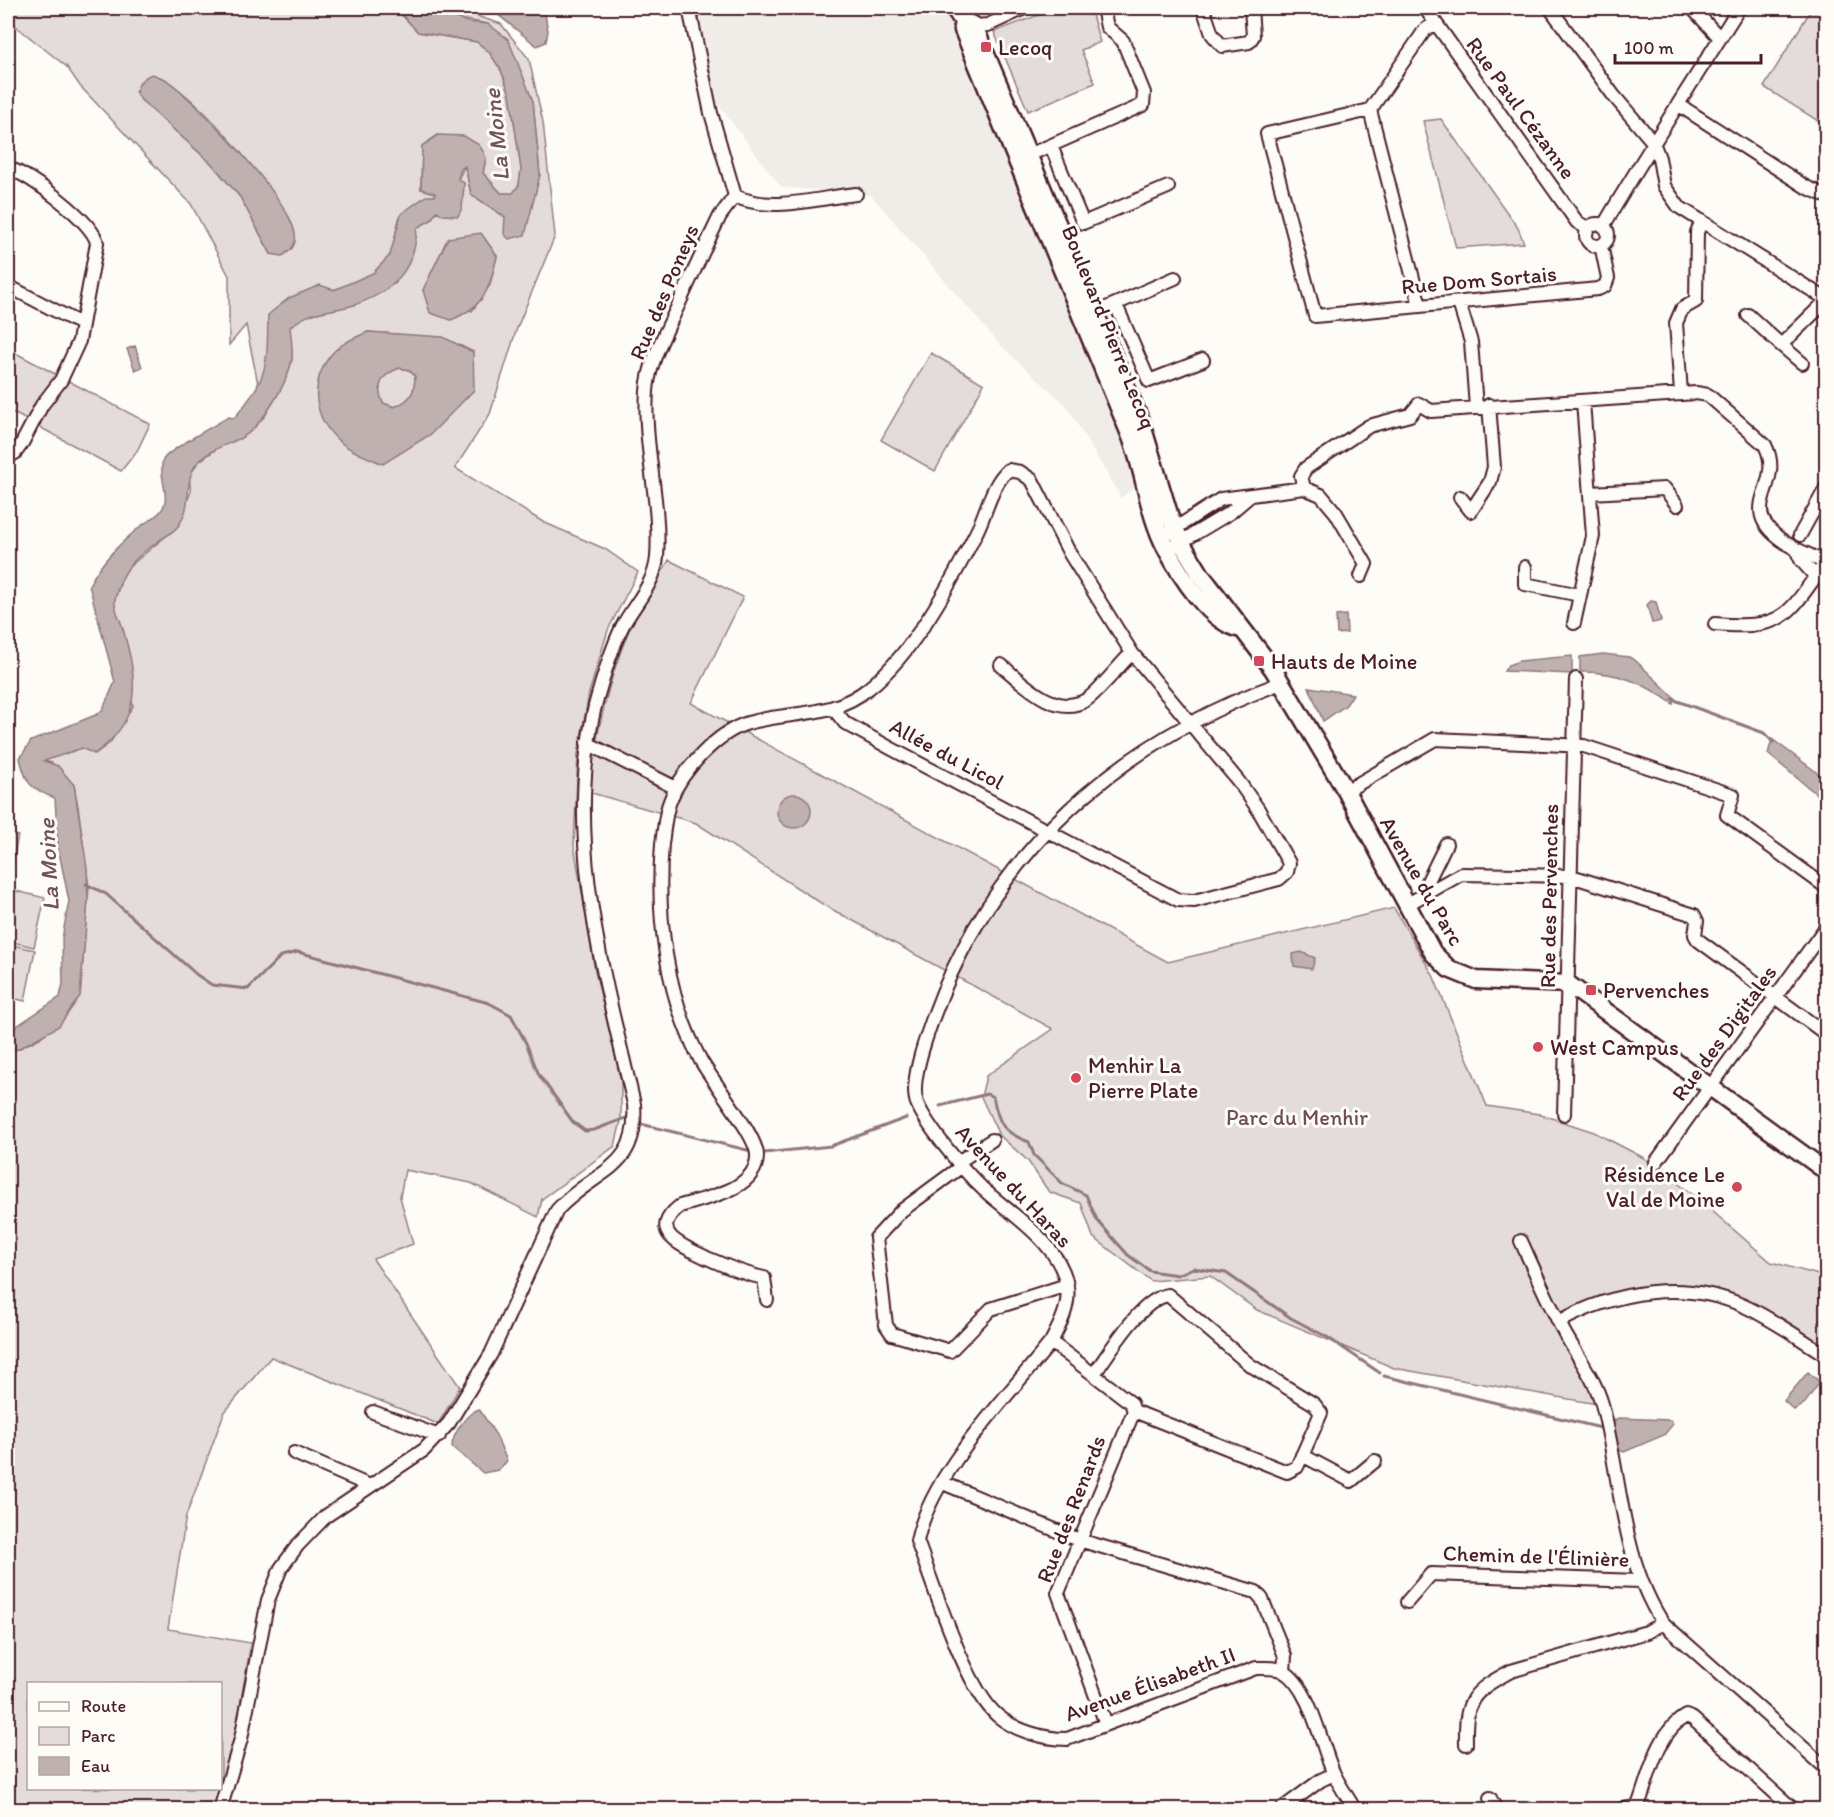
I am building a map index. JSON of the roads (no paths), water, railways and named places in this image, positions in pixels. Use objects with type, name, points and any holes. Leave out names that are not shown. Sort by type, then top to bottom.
[{"type":"street","points":[[688,8],[711,113],[735,196],[750,203],[777,204],[856,194]]},
{"type":"street","points":[[963,18],[988,25],[1025,8]]},
{"type":"street","points":[[1023,158],[1143,105],[1144,93],[1122,41],[1107,27],[1103,8]]},
{"type":"street","points":[[1203,8],[1212,34],[1222,45],[1249,42],[1253,36],[1251,8]]},
{"type":"street","name":"Rue Paul Cézanne","points":[[1425,8],[1577,222],[1587,228]]},
{"type":"street","points":[[1550,8],[1614,96],[1653,142],[1659,158],[1664,186],[1679,207],[1827,300],[1781,345]]},
{"type":"street","points":[[1692,8],[1720,38]]},
{"type":"street","points":[[1604,225],[1653,142],[1679,105],[1739,8]]},
{"type":"street","name":"Boulevard Pierre Lecoq","points":[[963,18],[963,30],[1023,158],[1089,315],[1130,435],[1171,540],[1281,682]]},
{"type":"street","points":[[1420,306],[1370,110],[1425,30],[1435,23]]},
{"type":"street","points":[[1679,105],[1806,186],[1827,196]]},
{"type":"street","name":"Rue Dom Sortais","points":[[1370,110],[1267,134],[1315,316],[1602,288],[1608,278],[1601,245]]},
{"type":"street","points":[[1051,146],[1083,223],[1168,187]]},
{"type":"street","points":[[8,168],[65,204],[95,234],[97,243],[79,341],[61,380],[42,405],[21,445],[15,453],[8,457]]},
{"type":"street","name":"Rue des Poneys","points":[[220,1809],[241,1738],[263,1620],[274,1583],[297,1545],[326,1516],[424,1450],[439,1436],[491,1354],[557,1210],[574,1192],[616,1164],[629,1148],[636,1127],[634,1104],[593,915],[583,806],[587,743],[610,657],[623,627],[651,580],[657,559],[656,518],[647,421],[647,389],[656,353],[720,216],[735,196]]},
{"type":"street","points":[[1681,393],[1676,323],[1682,309],[1696,301],[1697,232],[1702,221]]},
{"type":"street","points":[[1597,223],[1604,225],[1608,234],[1601,245],[1594,246],[1588,242],[1585,235],[1587,228],[1597,223]]},
{"type":"street","points":[[1089,315],[1175,279]]},
{"type":"street","points":[[8,286],[81,324]]},
{"type":"street","points":[[1460,303],[1471,342],[1476,407]]},
{"type":"street","points":[[1116,305],[1149,381],[1203,360]]},
{"type":"street","points":[[1748,315],[1802,363]]},
{"type":"street","points":[[1304,488],[1301,476],[1306,468],[1369,426],[1410,415],[1419,404],[1431,411],[1489,405],[1584,401],[1681,393],[1708,395],[1765,444],[1770,455],[1771,466],[1761,499],[1762,522],[1783,541],[1826,562],[1785,616],[1774,622],[1742,626],[1715,624]]},
{"type":"street","points":[[1574,623],[1593,536],[1584,401]]},
{"type":"street","points":[[1460,497],[1471,511],[1490,482],[1494,467],[1489,405]]},
{"type":"street","points":[[767,1300],[764,1278],[745,1275],[682,1247],[669,1236],[667,1228],[667,1221],[680,1206],[744,1181],[753,1172],[758,1156],[751,1136],[699,1056],[684,1021],[666,957],[660,874],[669,801],[676,788],[705,750],[726,734],[747,724],[833,708],[867,690],[896,661],[950,580],[977,532],[1000,477],[1008,470],[1020,472],[1032,480],[1070,554],[1132,653],[1191,724]]},
{"type":"street","points":[[1171,540],[1231,512],[1253,494],[1304,488],[1321,495],[1336,513],[1366,564],[1361,576]]},
{"type":"street","points":[[1800,535],[1807,519],[1827,488]]},
{"type":"street","points":[[1590,492],[1665,489],[1677,505]]},
{"type":"street","points":[[1796,549],[1801,560],[1815,576]]},
{"type":"street","points":[[1525,567],[1525,584],[1580,595]]},
{"type":"street","points":[[1001,665],[1035,693],[1052,702],[1067,705],[1087,700],[1132,653]]},
{"type":"street","name":"Rue des Pervenches","points":[[1564,1114],[1576,679]]},
{"type":"street","name":"Avenue du Haras","points":[[1030,1732],[998,1717],[985,1704],[971,1679],[916,1541],[921,1522],[943,1483],[986,1421],[1051,1342],[1066,1307],[1067,1285],[1058,1262],[1044,1244],[960,1164],[917,1102],[917,1076],[925,1044],[958,957],[1008,876],[1047,829],[1117,769],[1165,737],[1281,682]]},
{"type":"street","name":"Avenue du Parc","points":[[1281,682],[1346,792],[1433,953],[1449,969],[1476,980],[1568,984]]},
{"type":"street","name":"Allée du Licol","points":[[833,708],[844,723],[1178,900],[1194,901],[1279,879],[1287,872],[1289,863],[1274,834],[1239,782],[1191,724]]},
{"type":"street","points":[[1346,792],[1435,739],[1573,745],[1601,751],[1733,795],[1727,815],[1827,887]]},
{"type":"street","points":[[587,743],[676,788]]},
{"type":"street","points":[[1432,890],[1428,881],[1446,844]]},
{"type":"street","points":[[1406,905],[1461,874],[1571,876],[1695,915],[1697,921],[1695,935],[1698,940],[1827,1034]]},
{"type":"street","name":"Rue des Digitales","points":[[1656,1162],[1827,927]]},
{"type":"street","points":[[1568,984],[1827,1171]]},
{"type":"street","points":[[992,1140],[901,1211],[876,1238],[886,1325],[892,1334],[945,1352],[950,1351],[991,1309],[1067,1285]]},
{"type":"street","points":[[1521,1241],[1559,1322],[1589,1372],[1601,1404],[1640,1581],[1663,1623],[1827,1768]]},
{"type":"street","points":[[1559,1322],[1625,1296],[1669,1291],[1689,1292],[1744,1306],[1827,1355]]},
{"type":"street","points":[[1051,1342],[1131,1403],[1134,1411],[1287,1472],[1297,1467],[1321,1413],[1314,1404],[1250,1365],[1168,1295],[1157,1297],[1129,1326],[1094,1374]]},
{"type":"street","name":"Rue des Renards","points":[[1107,1725],[1058,1593],[1134,1411]]},
{"type":"street","points":[[373,1412],[439,1436]]},
{"type":"street","points":[[294,1453],[370,1485]]},
{"type":"street","points":[[1302,1455],[1351,1481],[1374,1461]]},
{"type":"street","points":[[943,1483],[1079,1540],[1256,1592],[1262,1599],[1285,1656],[1284,1672],[1296,1683],[1305,1698],[1334,1774],[1355,1809]]},
{"type":"street","name":"Chemin de l'Élinière","points":[[1407,1602],[1431,1574],[1640,1581]]},
{"type":"street","points":[[1467,1744],[1466,1720],[1470,1702],[1475,1693],[1492,1682],[1511,1671],[1647,1632],[1663,1623]]},
{"type":"street","name":"Avenue Élisabeth II","points":[[1030,1732],[1050,1739],[1067,1739],[1256,1668],[1284,1672]]},
{"type":"street","points":[[1619,1809],[1640,1808],[1663,1741],[1678,1720],[1686,1716],[1694,1719],[1794,1809]]},
{"type":"street","points":[[1283,1809],[1320,1780],[1334,1774]]},
{"type":"street","points":[[1490,1798],[1496,1809]]},
{"type":"water","points":[[60,8],[102,8],[78,14]]},
{"type":"water","points":[[389,8],[429,8],[467,22],[488,24],[508,39],[533,101],[540,175],[525,235],[509,239],[504,234],[505,217],[471,194],[465,166],[461,169],[458,179],[464,183],[462,208],[458,216],[443,215],[437,211],[431,220],[417,228],[412,256],[391,286],[368,300],[314,314],[290,327],[292,359],[290,369],[273,403],[249,432],[210,452],[195,466],[190,479],[183,519],[171,533],[141,554],[125,573],[115,603],[132,666],[132,698],[129,713],[110,741],[94,754],[82,748],[44,761],[58,766],[74,785],[87,868],[88,900],[80,996],[59,1026],[18,1049],[8,1051],[8,1032],[60,997],[63,984],[62,939],[69,901],[58,847],[55,798],[40,792],[30,784],[24,774],[20,758],[31,741],[98,714],[103,709],[115,682],[89,585],[94,576],[118,546],[157,515],[163,507],[165,495],[162,467],[166,456],[228,417],[234,418],[254,392],[264,370],[266,359],[268,315],[289,298],[320,285],[334,290],[373,273],[390,255],[401,214],[426,196],[435,196],[435,193],[421,189],[422,146],[438,135],[464,136],[479,145],[486,158],[483,173],[501,193],[513,193],[519,185],[521,169],[510,94],[501,70],[489,52],[477,42],[418,32],[402,15]]},
{"type":"water","points":[[483,8],[544,8],[548,31],[546,42],[537,46],[497,14]]},
{"type":"water","points":[[152,74],[165,79],[191,101],[263,179],[290,219],[295,238],[293,247],[288,252],[282,256],[271,254],[240,197],[212,164],[141,100],[136,92],[138,85]]},
{"type":"water","points":[[481,233],[497,256],[484,295],[471,309],[451,320],[430,313],[423,290],[448,238]]},
{"type":"water","points":[[368,332],[443,337],[473,352],[474,390],[431,434],[383,464],[353,451],[338,440],[323,421],[317,400],[319,378],[329,357],[342,345]],"holes":[[[400,368],[409,370],[415,376],[410,396],[394,407],[383,403],[380,386],[385,377]]]},
{"type":"water","points":[[135,346],[142,367],[135,370],[127,349]]},
{"type":"water","points":[[1651,601],[1656,602],[1661,621],[1652,623],[1647,605]]},
{"type":"water","points":[[1346,615],[1347,633],[1337,634],[1336,616]]},
{"type":"water","points":[[1603,654],[1629,657],[1636,661],[1675,698],[1673,704],[1652,690],[1630,680],[1606,674],[1580,672],[1580,657]]},
{"type":"water","points":[[1572,656],[1572,674],[1504,671],[1508,665],[1519,661]]},
{"type":"water","points":[[1309,687],[1353,694],[1346,705],[1323,721]]},
{"type":"water","points":[[1772,739],[1819,774],[1826,785],[1826,802],[1768,754]]},
{"type":"water","points":[[794,794],[806,799],[811,811],[806,823],[794,828],[782,823],[777,811],[782,799]]},
{"type":"water","points":[[1301,952],[1315,958],[1312,969],[1294,966],[1293,954]]},
{"type":"water","points":[[1808,1372],[1820,1382],[1805,1403],[1794,1410],[1784,1401]]},
{"type":"water","points":[[479,1409],[496,1435],[507,1461],[498,1470],[483,1473],[452,1447],[461,1425],[474,1411]]},
{"type":"water","points":[[1618,1418],[1670,1420],[1673,1424],[1664,1435],[1624,1452],[1619,1450],[1613,1422]]},
{"type":"waterway","points":[[1672,699],[1764,733],[1773,742]]},
{"type":"waterway","points":[[86,884],[106,894],[197,975],[212,985],[248,989],[281,956],[298,952],[489,1003],[511,1015],[539,1075],[573,1122],[585,1131],[626,1118]]},
{"type":"waterway","points":[[940,1106],[987,1094],[993,1097],[1003,1126],[1013,1135],[1029,1142],[1034,1155],[1062,1183],[1086,1195],[1097,1220],[1128,1255],[1150,1271],[1178,1275],[1193,1268],[1226,1273],[1291,1318],[1327,1337],[1380,1373]]},
{"type":"waterway","points":[[764,1153],[831,1146],[906,1118]]},
{"type":"waterway","points":[[641,1124],[751,1151]]},
{"type":"waterway","points":[[1384,1376],[1601,1428]]},
{"type":"place","name":"Lecoq","points":[[986,47]]},
{"type":"place","name":"Hauts de Moine","points":[[1259,661]]},
{"type":"place","name":"Pervenches","points":[[1591,990]]},
{"type":"place","name":"West Campus","points":[[1538,1047]]},
{"type":"place","name":"Menhir La Pierre Plate","points":[[1076,1078]]},
{"type":"place","name":"Résidence Le Val de Moine","points":[[1737,1187]]},
{"type":"water label","name":"La Moine","points":[[496,135]]},
{"type":"water label","name":"La Moine","points":[[48,865]]},
{"type":"park label","name":"Parc du Menhir","points":[[1297,1117]]}]
